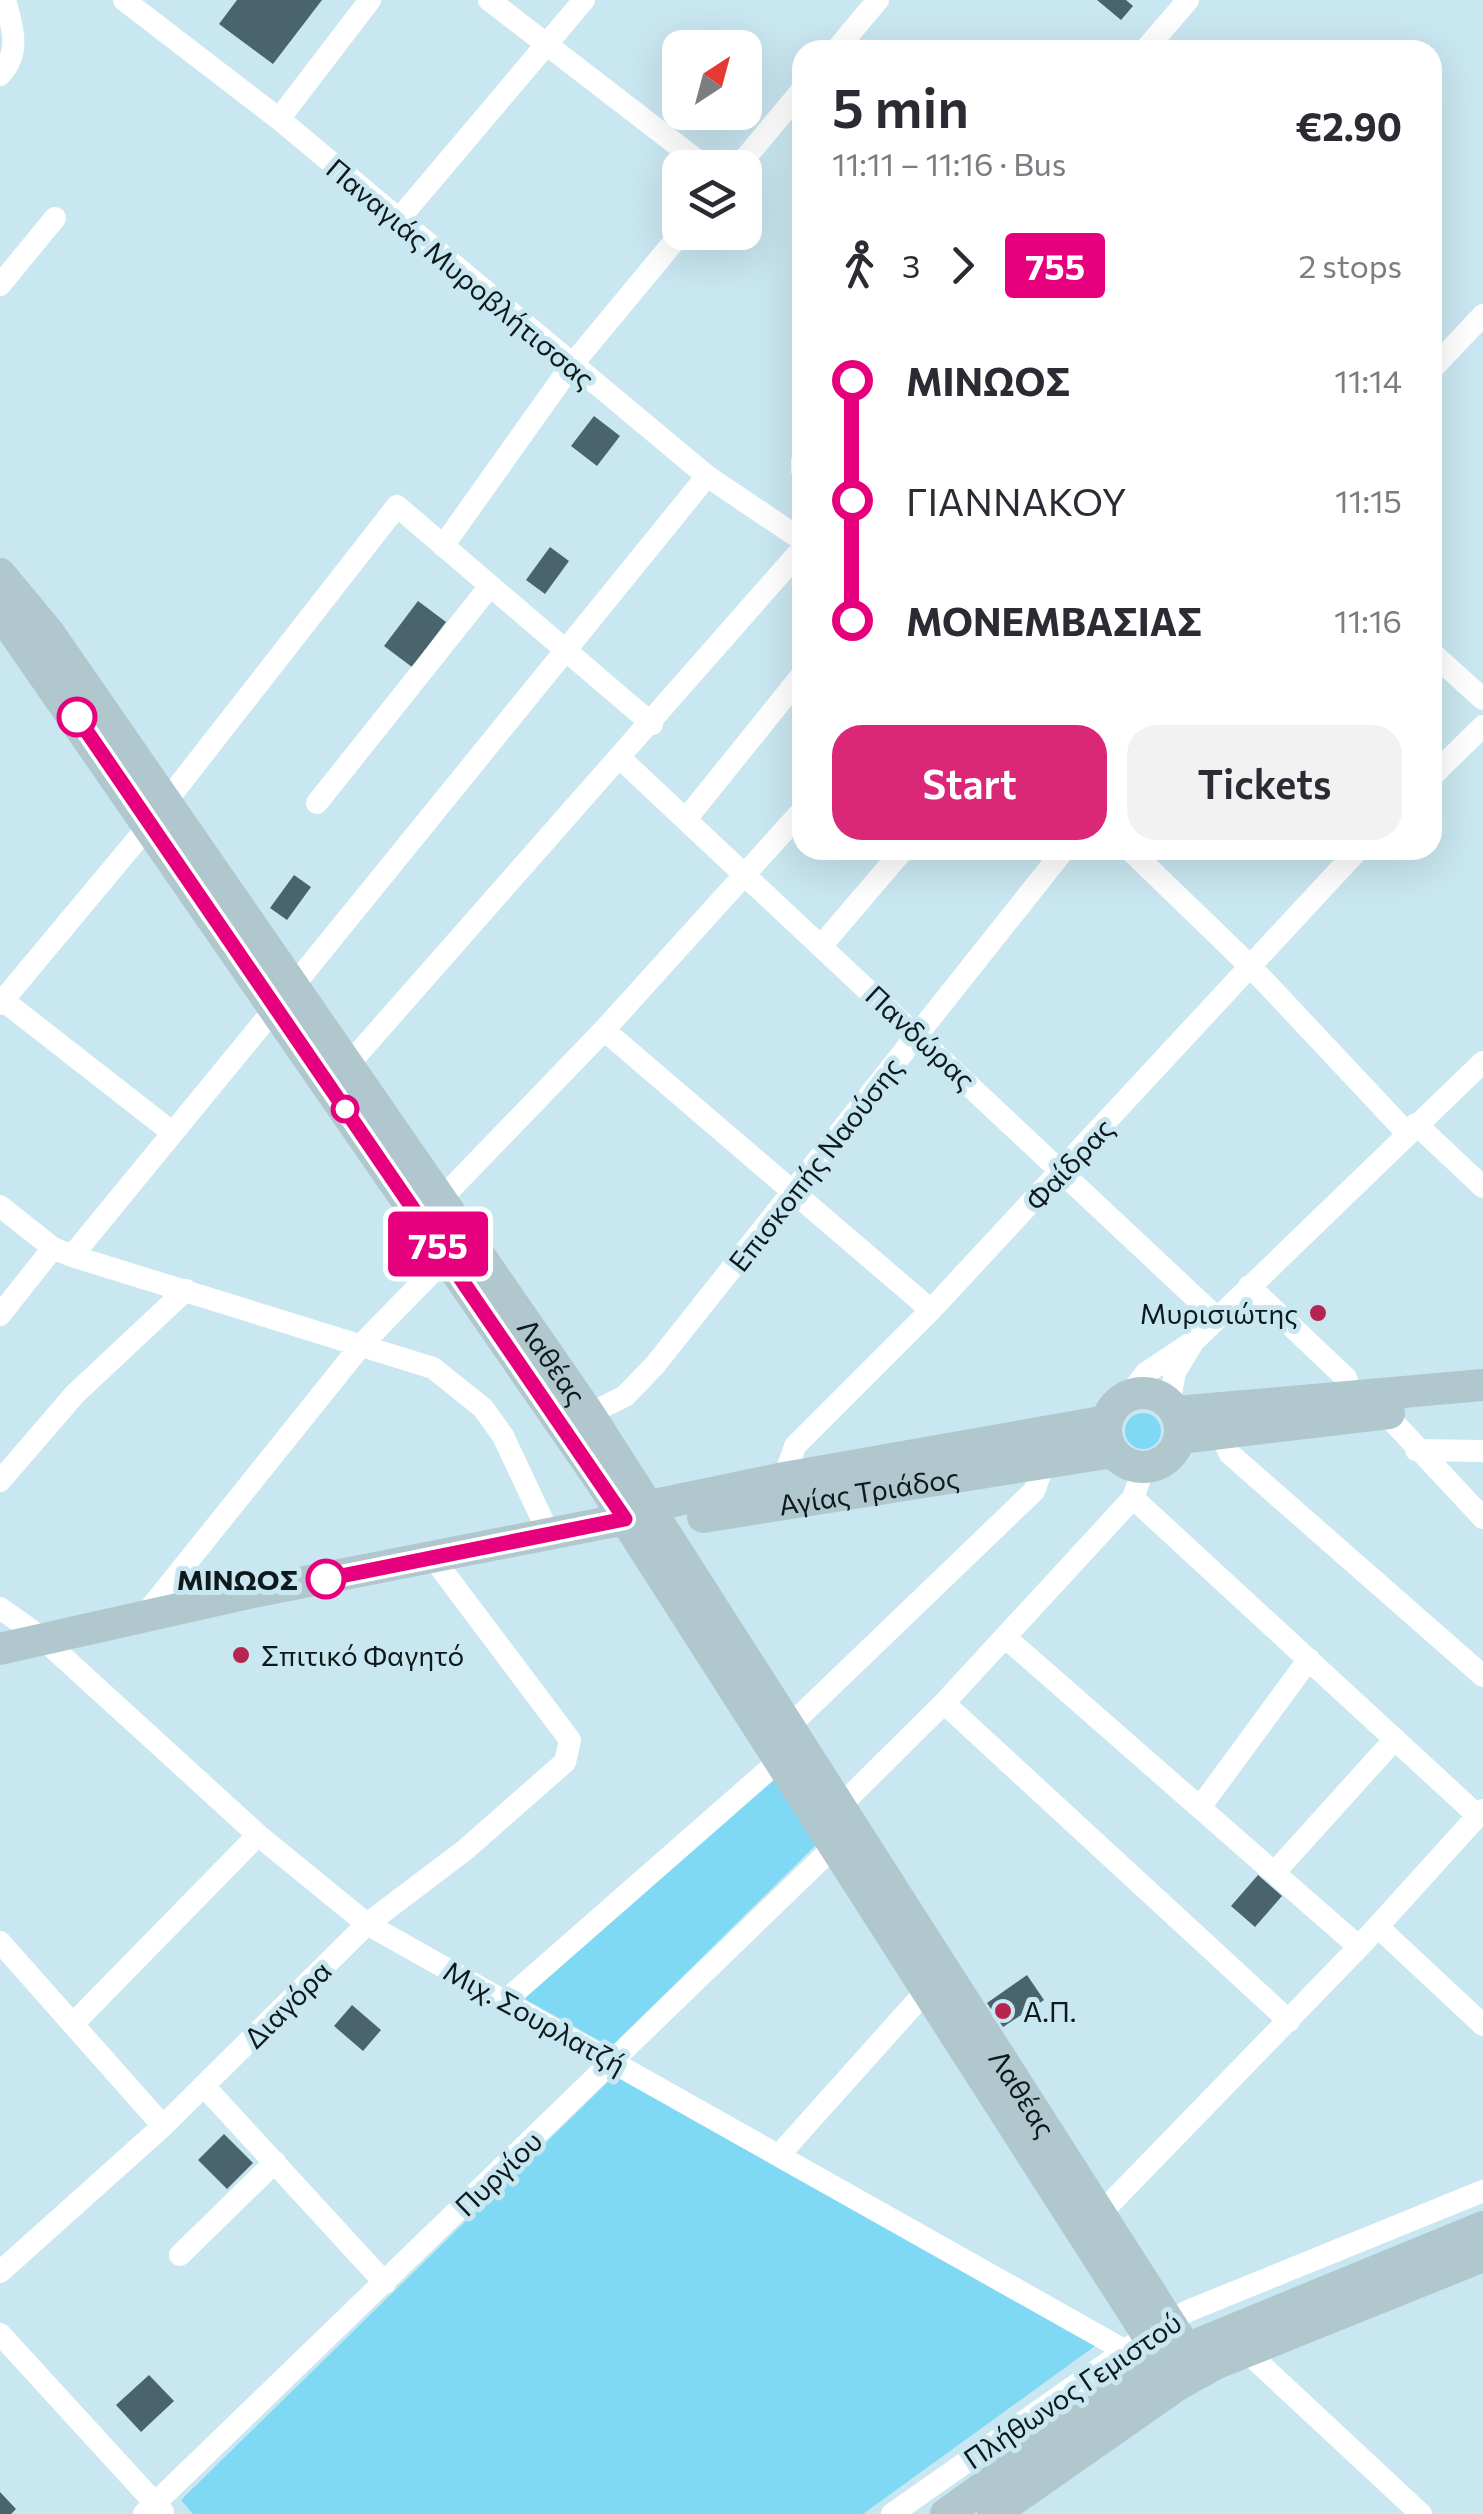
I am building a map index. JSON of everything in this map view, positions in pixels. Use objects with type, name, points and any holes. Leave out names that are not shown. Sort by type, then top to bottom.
[{"type":"street","points":[[0,75],[12,62],[14,45],[5,0]]},
{"type":"street","name":"Παναγιάς Μυροβλήτισσας","points":[[124,0],[280,119],[707,476],[792,533]]},
{"type":"street","points":[[280,119],[370,0]]},
{"type":"street","points":[[489,0],[543,46],[683,150]]},
{"type":"street","points":[[398,220],[584,0]]},
{"type":"street","points":[[844,40],[878,0]]},
{"type":"street","points":[[1154,40],[1188,0]]},
{"type":"street","points":[[752,150],[792,102]]},
{"type":"street","points":[[0,285],[55,218]]},
{"type":"street","points":[[443,546],[571,366],[667,250]]},
{"type":"street","points":[[1442,358],[1483,315]]},
{"type":"street","points":[[0,1315],[173,1132],[568,652],[707,476]]},
{"type":"street","points":[[173,1132],[1,1001],[158,814],[396,506],[652,724]]},
{"type":"street","points":[[348,1064],[622,760],[792,561]]},
{"type":"street","name":"Λαθέας","points":[[0,574],[50,633],[158,814]]},
{"type":"street","points":[[318,803],[490,586]]},
{"type":"street","name":"Λαθέας","points":[[0,612],[158,814],[285,996],[447,1258],[643,1517]]},
{"type":"street","points":[[1442,662],[1483,699]]},
{"type":"street","points":[[686,819],[792,688]]},
{"type":"street","points":[[1442,766],[1483,726]]},
{"type":"street","name":"Πανδώρας","points":[[622,760],[1217,1318]]},
{"type":"street","points":[[441,1198],[604,1030],[792,823]]},
{"type":"street","points":[[822,945],[894,860]]},
{"type":"street","name":"Επισκοπής Ναούσης","points":[[588,1414],[625,1396],[655,1365],[1056,860]]},
{"type":"street","points":[[1140,860],[1411,1128],[1483,1187]]},
{"type":"street","name":"Φαίδρας","points":[[784,1478],[795,1446],[931,1310],[1349,860]]},
{"type":"street","name":"Λαθέας","points":[[285,996],[348,1064],[588,1414],[643,1517],[783,1745],[1167,2353]]},
{"type":"street","points":[[604,1030],[931,1310]]},
{"type":"street","points":[[1138,1483],[1167,1459],[1175,1418],[1174,1372],[1194,1341],[1483,1062]]},
{"type":"street","points":[[0,1206],[63,1252],[363,1343],[432,1368],[483,1408],[502,1436],[549,1534]]},
{"type":"street","points":[[144,1616],[363,1343],[447,1258]]},
{"type":"street","points":[[1250,1286],[1346,1378],[1364,1408],[1416,1450],[1483,1518]]},
{"type":"street","points":[[0,1480],[74,1394],[186,1290]]},
{"type":"street","points":[[1100,2214],[1289,2021],[1480,1813],[1308,1659],[1138,1483],[1110,1436],[1114,1406],[1161,1360],[1194,1341]]},
{"type":"street","points":[[1128,1395],[1150,1393],[1175,1418],[1220,1433],[1483,1385]]},
{"type":"street","points":[[1175,1418],[1364,1408],[1483,1408]]},
{"type":"street","points":[[1220,1433],[1230,1454],[1483,1676]]},
{"type":"street","name":"Αγίας Τριάδος","points":[[643,1517],[784,1478],[1110,1436]]},
{"type":"street","name":"Αγίας Τριάδος","points":[[0,1648],[643,1517],[1046,1459],[1110,1436]]},
{"type":"street","points":[[1416,1450],[1483,1450]]},
{"type":"street","points":[[505,2001],[783,1745],[1034,1491],[1046,1459]]},
{"type":"street","name":"Πυργίου","points":[[154,2510],[613,2060],[835,1827],[1138,1483]]},
{"type":"street","name":"Διαγόρα","points":[[0,2272],[163,2126],[368,1924],[464,1850],[564,1762],[570,1740],[434,1558]]},
{"type":"street","name":"Μιχ. Σουρλατζή","points":[[0,1608],[41,1637],[258,1835],[368,1924],[780,2154],[1167,2353]]},
{"type":"street","points":[[1005,1636],[1359,1947]]},
{"type":"street","points":[[1201,1806],[1308,1659]]},
{"type":"street","points":[[944,1703],[1289,2021]]},
{"type":"street","points":[[1275,1872],[1395,1739]]},
{"type":"street","points":[[73,2024],[258,1835]]},
{"type":"street","points":[[1378,1927],[1483,2024]]},
{"type":"street","points":[[0,1942],[163,2126]]},
{"type":"street","points":[[780,2154],[937,1986]]},
{"type":"street","name":"Λαθέας","points":[[937,1986],[1100,2214],[1167,2353]]},
{"type":"street","points":[[204,2086],[384,2283]]},
{"type":"street","points":[[180,2256],[275,2162]]},
{"type":"street","name":"Πλήθωνος Γεμιστού","points":[[892,2514],[1167,2353],[1483,2190]]},
{"type":"street","name":"Πλήθωνος Γεμιστού","points":[[946,2514],[1167,2353],[1483,2227]]},
{"type":"street","name":"Πλήθωνος Γεμιστού","points":[[993,2514],[1167,2353],[1246,2352],[1483,2256]]},
{"type":"street","points":[[0,2334],[154,2510]]},
{"type":"street","points":[[1246,2352],[1421,2514]]},
{"type":"shaded area","points":[[1143,1413],[1156,1418],[1161,1431],[1156,1444],[1143,1449],[1130,1444],[1125,1431],[1130,1418]]},
{"type":"shaded area","points":[[776,1775],[817,1844],[611,2047],[523,1998]]},
{"type":"shaded area","points":[[615,2075],[1095,2346],[863,2514],[193,2514],[181,2500]]},
{"type":"building","points":[[237,0],[322,0],[273,64],[219,24]]},
{"type":"building","points":[[1097,0],[1126,0],[1133,6],[1121,20]]},
{"type":"building","points":[[594,416],[620,436],[597,466],[571,446]]},
{"type":"building","points":[[550,547],[569,561],[545,594],[526,580]]},
{"type":"building","points":[[418,601],[446,622],[412,667],[384,646]]},
{"type":"building","points":[[294,875],[311,887],[287,920],[270,908]]},
{"type":"building","points":[[1258,1875],[1282,1896],[1255,1927],[1231,1906]]},
{"type":"building","points":[[1027,1975],[1044,2000],[1003,2027],[987,2003]]},
{"type":"building","points":[[352,2005],[381,2030],[363,2051],[334,2026]]},
{"type":"building","points":[[224,2134],[253,2163],[227,2189],[198,2160]]},
{"type":"building","points":[[149,2375],[174,2401],[141,2432],[116,2405]]},
{"type":"building","points":[[0,2492],[16,2509],[11,2514],[0,2514]]},
{"type":"bus line","name":"755","points":[[77,717],[625,1519],[326,1579]]},
{"type":"place","name":"Μυρισιώτης","points":[[1318,1313]]},
{"type":"place","name":"ΜΙΝΩΟΣ","points":[[326,1579]]},
{"type":"place","name":"Σπιτικό Φαγητό","points":[[241,1655]]},
{"type":"place","name":"Α.Π.","points":[[1003,2011]]}]
